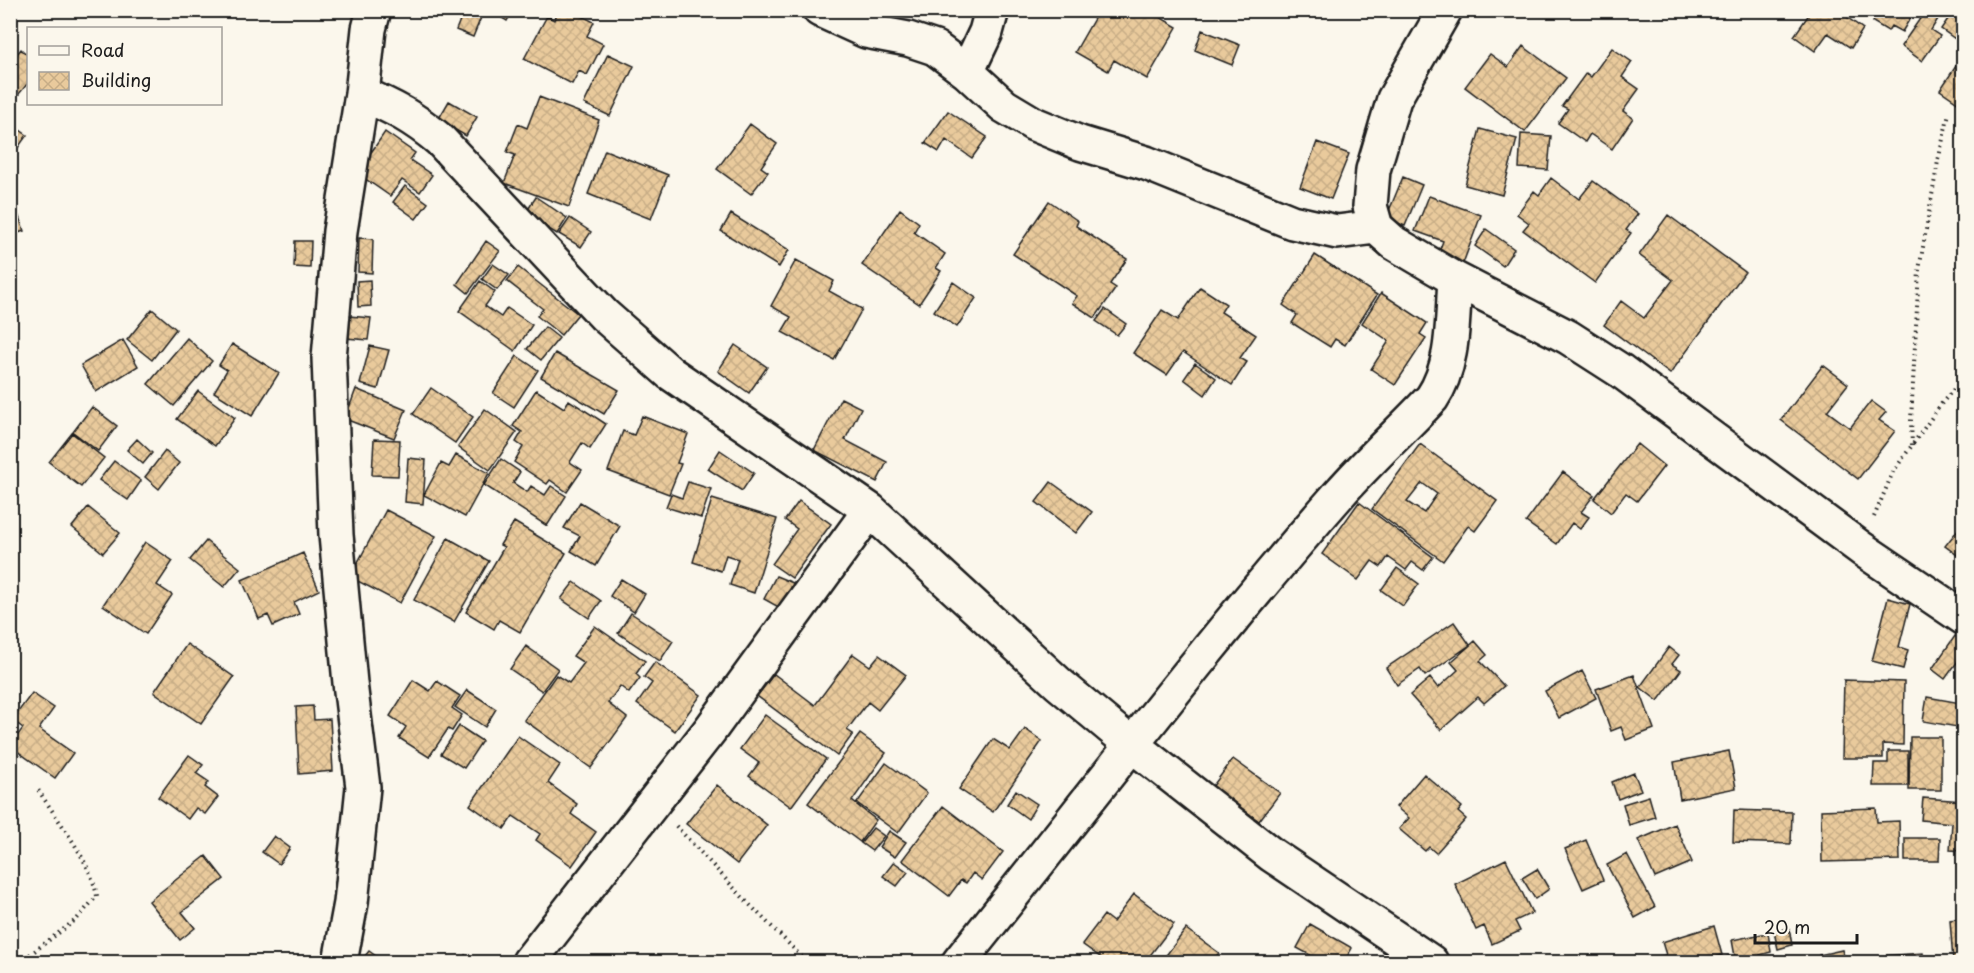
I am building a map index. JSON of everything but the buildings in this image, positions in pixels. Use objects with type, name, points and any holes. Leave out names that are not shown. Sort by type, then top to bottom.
[{"type":"street","points":[[340,963],[351,903],[363,787],[350,683],[336,535],[329,358],[340,231],[362,94],[369,29],[374,10]]},
{"type":"street","points":[[820,10],[866,31],[908,39],[935,48],[967,72],[1004,106],[1034,124],[1080,143],[1146,163],[1292,222],[1337,232],[1376,227]]},
{"type":"street","points":[[967,72],[986,32],[992,10]]},
{"type":"street","points":[[1445,10],[1394,99],[1373,170],[1370,206],[1376,227],[1394,243],[1455,279],[1568,337],[1612,366],[1862,549],[1964,618]]},
{"type":"street","points":[[362,94],[395,107],[440,140],[604,315],[670,373],[870,510],[1059,684],[1132,745],[1272,855],[1431,963]]},
{"type":"street","points":[[959,963],[1132,745],[1308,531],[1342,491],[1432,398],[1442,384],[1448,360],[1455,279]]},
{"type":"street","points":[[529,963],[710,730],[870,510]]},
{"type":"path","points":[[1912,445],[1911,420],[1919,270],[1949,113]]},
{"type":"path","points":[[1862,549],[1893,472],[1964,377]]},
{"type":"path","points":[[20,963],[77,919],[97,896],[94,881],[37,788]]},
{"type":"path","points":[[654,801],[747,903],[807,963]]}]
